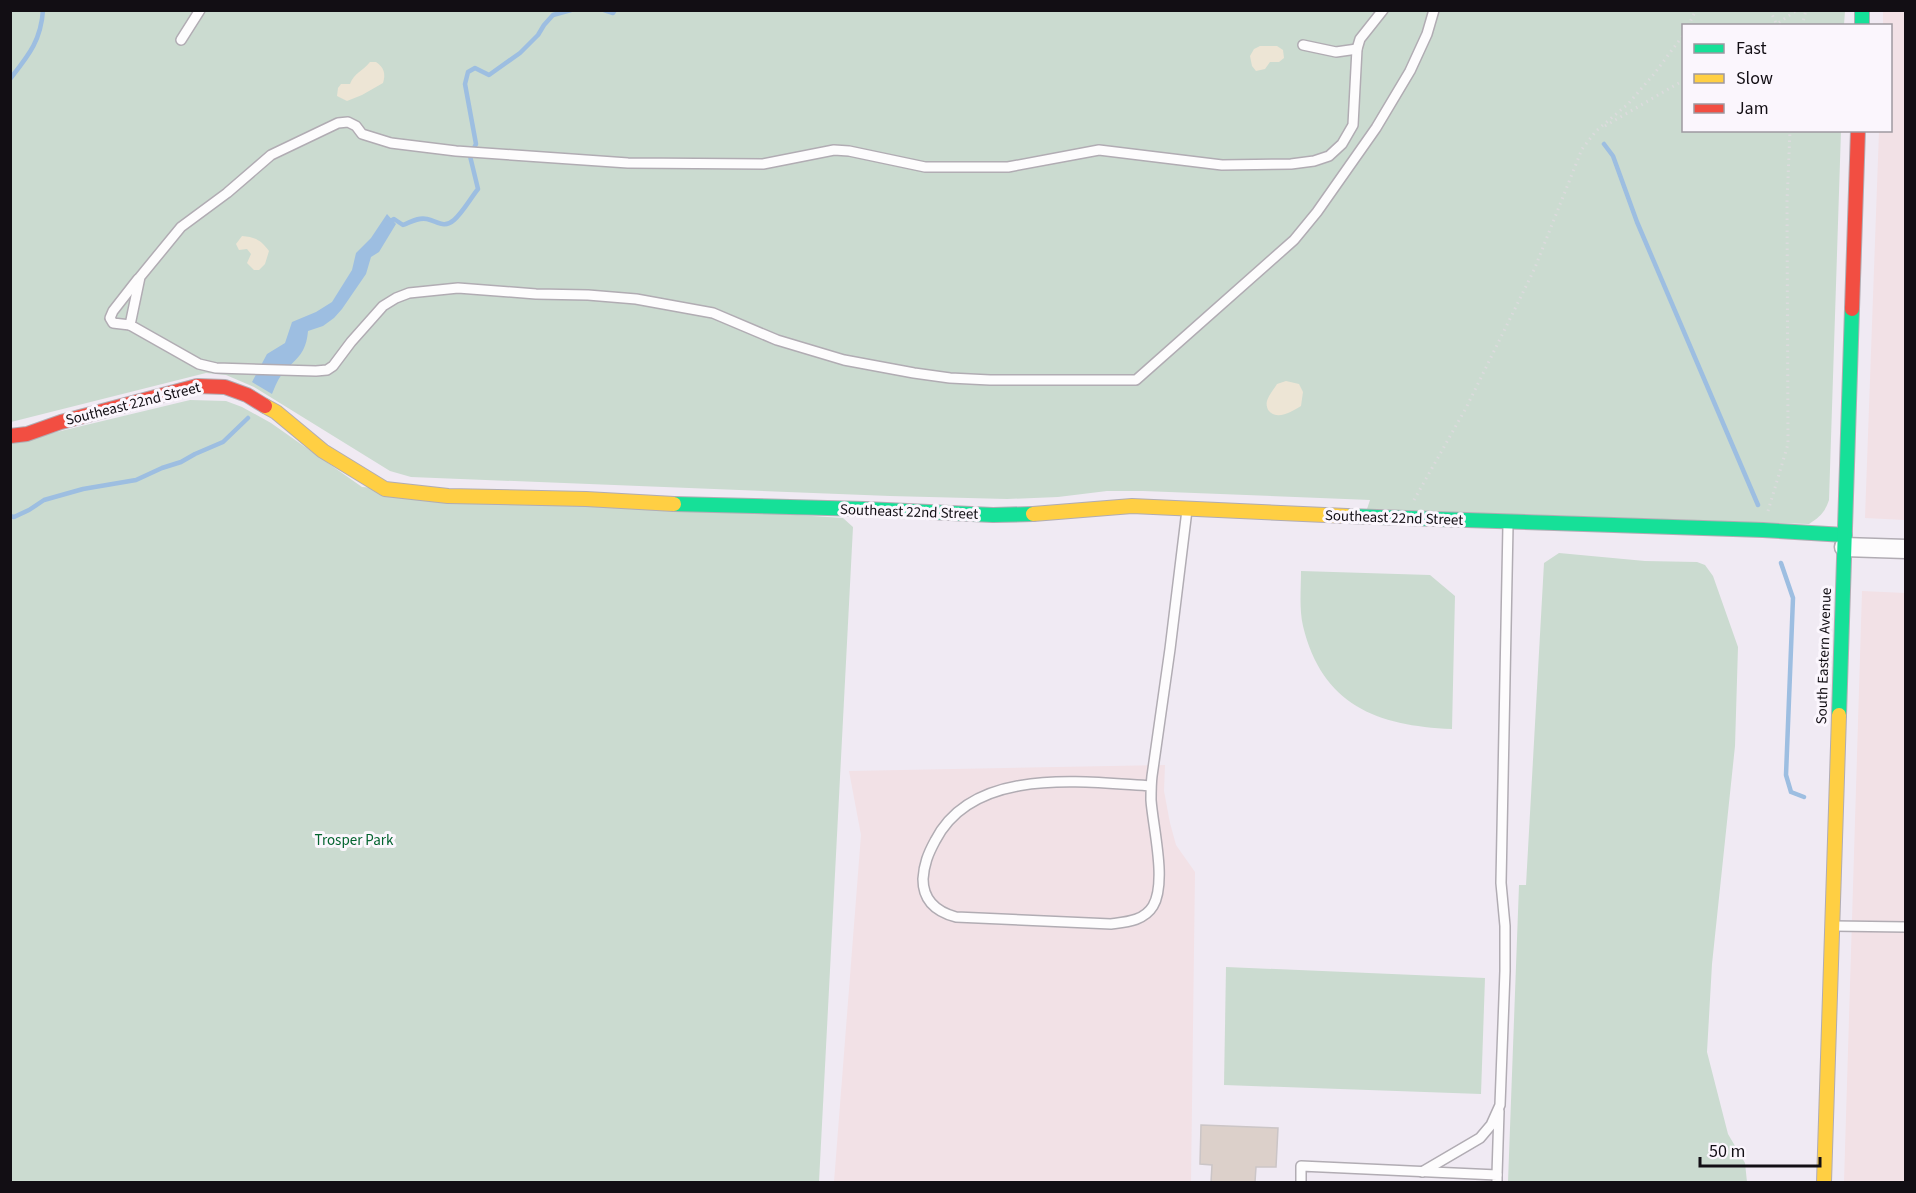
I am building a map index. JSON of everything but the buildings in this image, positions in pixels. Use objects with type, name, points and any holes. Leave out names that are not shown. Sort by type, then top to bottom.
[{"type":"street","name":"South Eastern Avenue","points":[[1824,1182],[1858,132]]},
{"type":"street","name":"Southeast 22nd Street","points":[[10,436],[27,434],[61,422],[197,386],[225,387],[247,395],[276,412],[323,451],[385,489],[411,493],[699,506],[865,509],[993,515],[1025,515],[1132,506],[1187,507],[1400,519],[1763,530],[1905,549]]},
{"type":"lane","points":[[181,40],[200,10]]},
{"type":"lane","points":[[1383,10],[1360,39],[1357,49],[1353,125],[1342,144],[1329,156],[1314,161],[1291,164],[1222,165],[1115,150],[1099,150],[1008,167],[925,167],[834,150],[763,164],[628,163],[456,151],[391,143],[362,134],[356,126],[348,122],[338,123],[271,155],[227,193],[181,227],[113,311],[110,318],[113,324],[130,325],[199,364],[216,368],[327,370],[333,366],[383,306],[409,293],[458,288],[588,295],[636,299],[714,313],[777,340],[833,357],[914,374],[990,380],[1136,380],[1294,240],[1317,212],[1376,128],[1410,71],[1427,34],[1434,10]]},
{"type":"lane","points":[[1302,45],[1336,52],[1357,49]]},
{"type":"lane","points":[[130,325],[140,278]]},
{"type":"lane","points":[[1151,786],[1069,781],[1011,787],[979,798],[963,808],[941,829],[924,865],[923,884],[927,899],[944,914],[956,917],[1111,924],[1136,921],[1152,908],[1158,891],[1158,858],[1151,786],[1187,507]]},
{"type":"lane","points":[[1301,1182],[1301,1166],[1422,1172],[1497,1179],[1506,971],[1505,926],[1500,884],[1508,522]]},
{"type":"lane","points":[[1832,926],[1905,927]]},
{"type":"lane","points":[[1422,1172],[1480,1138],[1491,1125],[1500,1105]]},
{"type":"path","points":[[1689,24],[1696,10]]},
{"type":"path","points":[[1770,10],[1776,24]]},
{"type":"path","points":[[1777,24],[1797,10]]},
{"type":"path","points":[[1400,519],[1412,504],[1466,408],[1534,270],[1582,148],[1596,131],[1628,104],[1654,74],[1682,35]]},
{"type":"path","points":[[1596,131],[1682,81]]},
{"type":"path","points":[[1763,530],[1788,444],[1787,202],[1790,132]]},
{"type":"shaded area","points":[[1883,11],[1906,11],[1905,520],[1865,518],[1879,132],[1892,132],[1892,24],[1883,24]]},
{"type":"shaded area","points":[[1862,591],[1905,593],[1905,1182],[1844,1182]]},
{"type":"shaded area","points":[[1165,765],[1164,791],[1176,845],[1195,872],[1191,1182],[834,1182],[861,835],[849,771]]},
{"type":"green space","points":[[11,11],[1845,11],[1844,24],[1682,24],[1682,132],[1841,132],[1829,500],[1822,514],[1809,524],[1367,509],[1370,500],[1143,491],[1107,491],[1058,497],[1007,499],[411,477],[390,471],[254,387],[226,375],[206,373],[11,422]]},
{"type":"green space","name":"Trosper Park","points":[[190,400],[226,401],[242,407],[271,423],[362,487],[843,518],[853,527],[819,1182],[11,1182],[11,443]]},
{"type":"green space","points":[[1559,553],[1645,561],[1697,562],[1705,565],[1713,576],[1738,647],[1735,746],[1712,964],[1707,1052],[1728,1134],[1745,1163],[1747,1182],[1508,1182],[1519,885],[1526,885],[1544,563]]},
{"type":"green space","points":[[1301,571],[1430,575],[1455,596],[1452,729],[1400,723],[1377,716],[1356,706],[1339,693],[1324,675],[1312,653],[1303,626]]},
{"type":"green space","points":[[1226,967],[1485,978],[1481,1094],[1224,1085]]},
{"type":"sand","points":[[1260,46],[1277,46],[1283,50],[1284,58],[1279,62],[1270,62],[1265,69],[1256,71],[1252,66],[1250,56],[1254,49]]},
{"type":"sand","points":[[370,62],[376,62],[383,68],[383,83],[347,101],[337,96],[341,84],[350,84]]},
{"type":"sand","points":[[242,236],[257,240],[269,251],[265,264],[259,270],[254,270],[247,263],[251,254],[247,249],[239,250],[236,244]]},
{"type":"sand","points":[[1286,381],[1299,384],[1303,392],[1301,406],[1285,414],[1273,414],[1267,408],[1268,399],[1277,384]]},
{"type":"water","points":[[387,214],[396,224],[379,252],[371,257],[366,274],[342,309],[323,326],[308,331],[303,350],[280,377],[272,394],[252,382],[267,354],[285,343],[292,322],[332,302],[352,270],[356,253],[371,238]]},
{"type":"waterway","points":[[10,79],[28,55],[40,31],[43,10]]},
{"type":"waterway","points":[[387,223],[394,219],[403,225],[424,219],[440,224],[447,224],[454,220],[478,189],[470,156],[476,144],[465,84],[468,72],[475,68],[489,75],[520,53],[553,15],[571,10]]},
{"type":"waterway","points":[[604,10],[613,13],[615,10]]},
{"type":"waterway","points":[[1604,144],[1613,156],[1637,222],[1758,505]]},
{"type":"waterway","points":[[10,516],[14,517],[29,510],[44,500],[83,489],[136,480],[181,462],[223,442],[248,418]]},
{"type":"waterway","points":[[1781,563],[1793,598],[1786,775],[1791,792],[1804,797]]},
{"type":"traffic: fast","points":[[1862,10],[1862,24]]},
{"type":"traffic: fast","points":[[1839,715],[1852,309]]},
{"type":"traffic: fast","points":[[674,504],[993,515],[1033,514]]},
{"type":"traffic: fast","points":[[1347,516],[1763,530],[1845,535]]},
{"type":"traffic: slow","points":[[265,406],[276,412],[323,451],[385,489],[448,496],[586,499],[674,504]]},
{"type":"traffic: slow","points":[[1033,514],[1132,506],[1347,516]]},
{"type":"traffic: slow","points":[[1824,1182],[1839,715]]},
{"type":"traffic: jam","points":[[1852,309],[1858,132]]},
{"type":"traffic: jam","points":[[10,436],[27,434],[61,422],[197,386],[225,387],[247,395],[265,406]]}]
